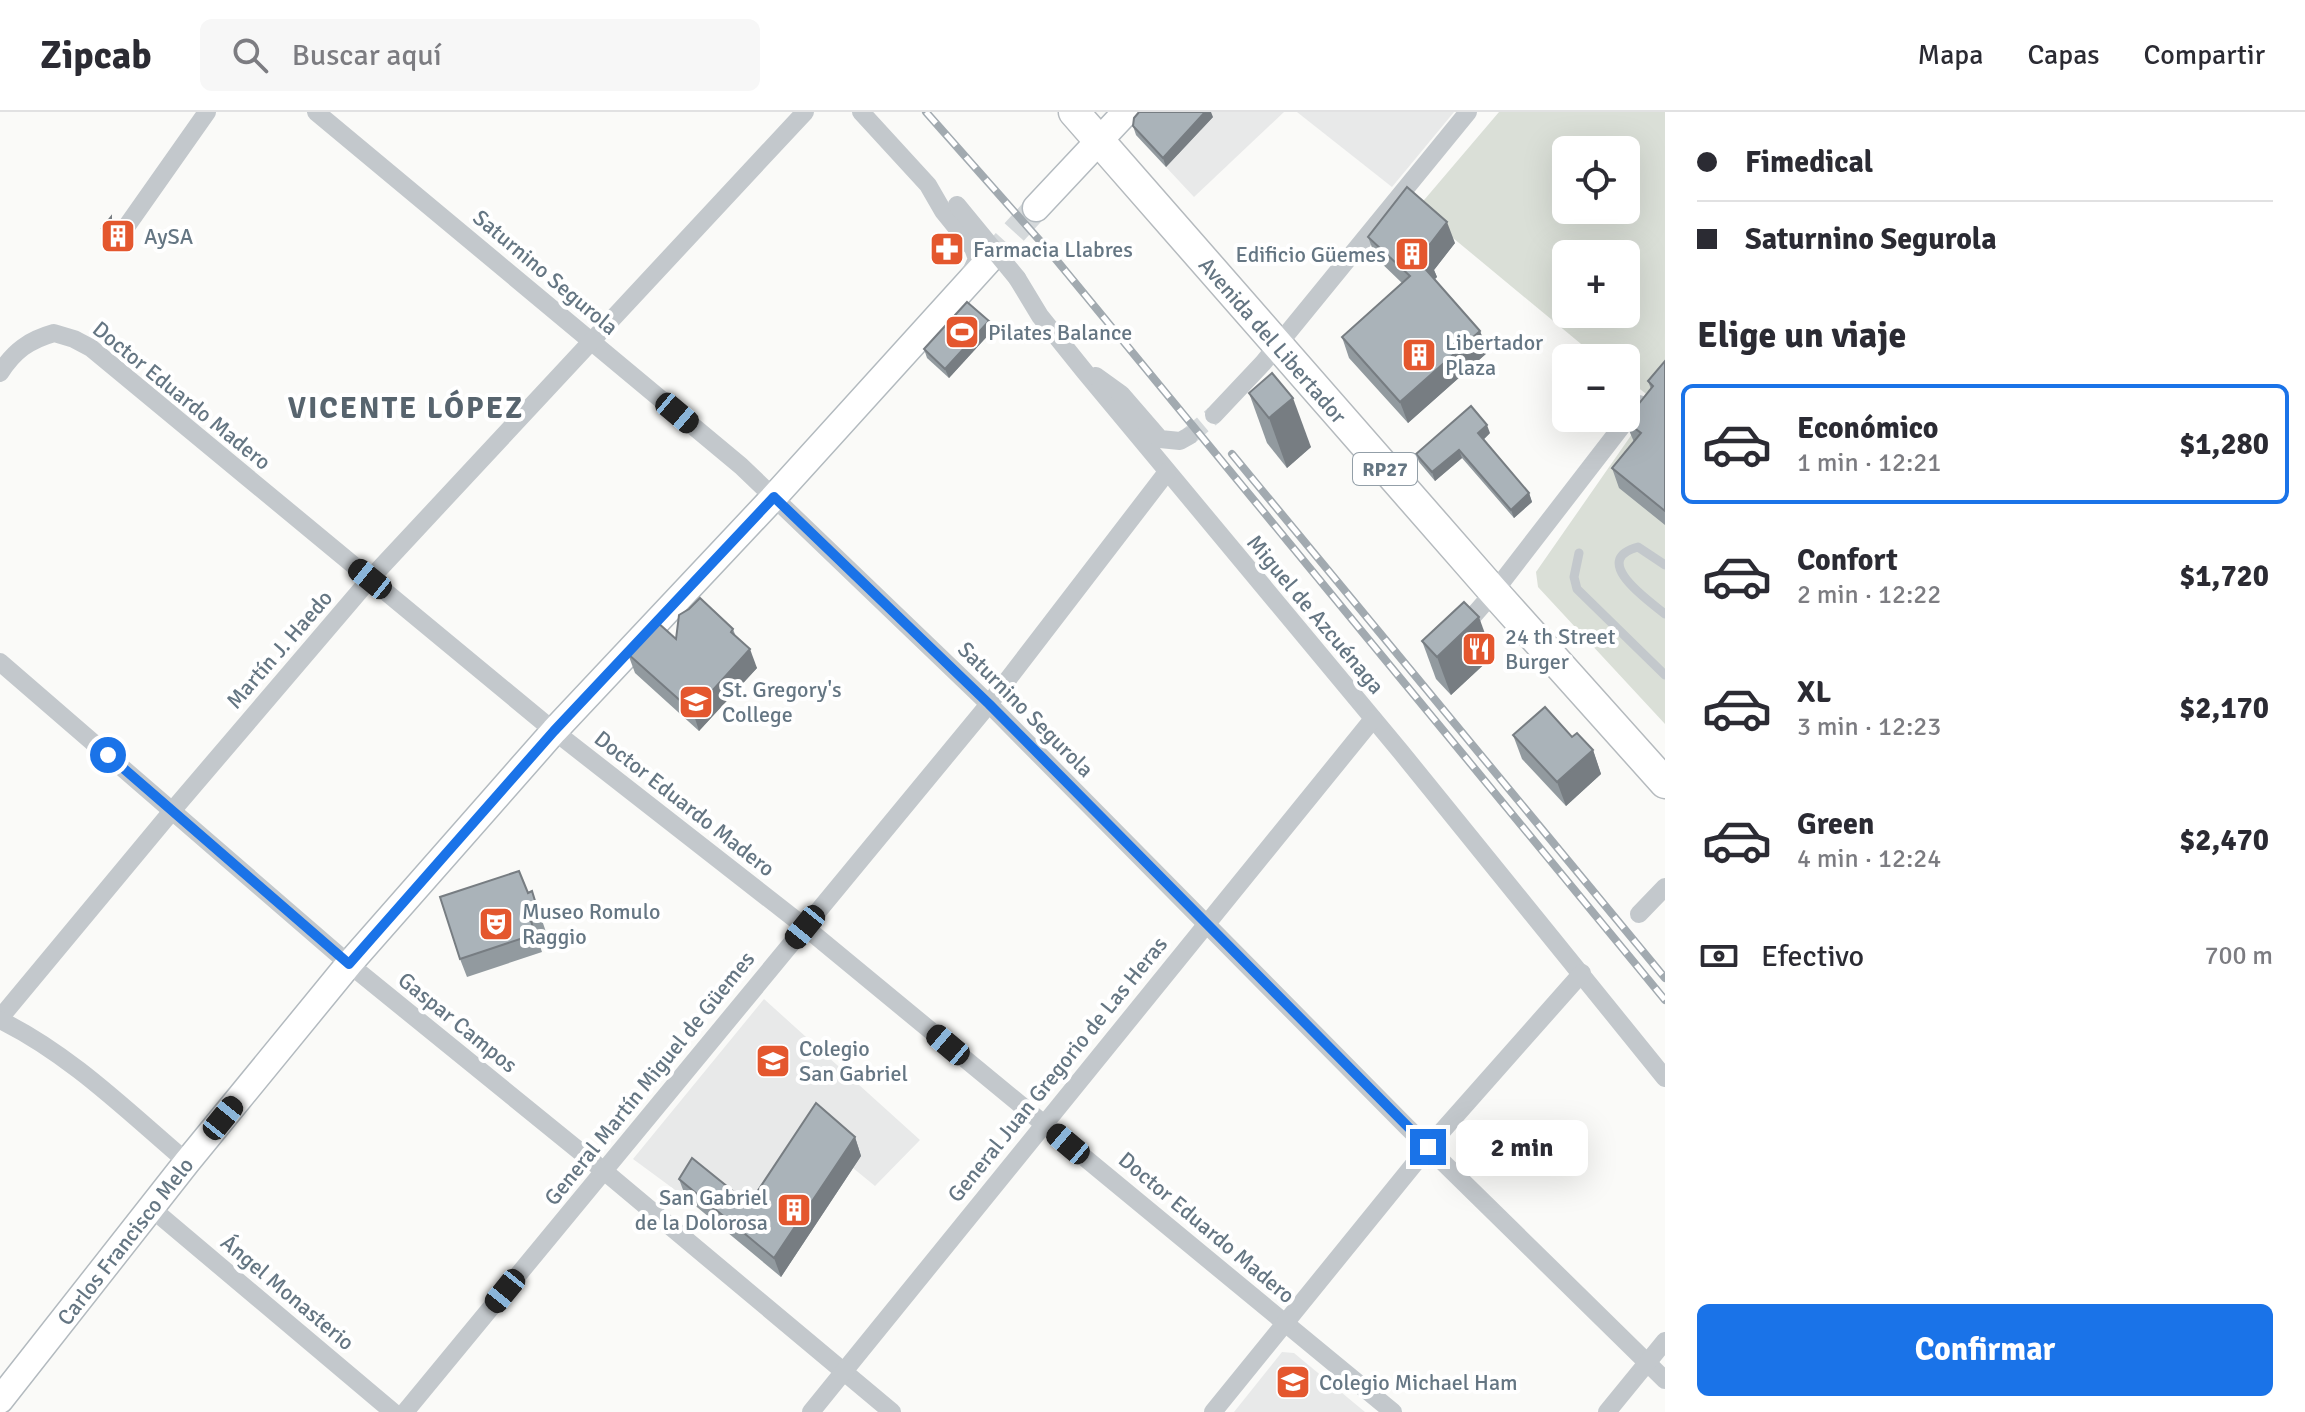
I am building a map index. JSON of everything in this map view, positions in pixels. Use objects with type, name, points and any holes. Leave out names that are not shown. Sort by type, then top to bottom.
[{"type":"main road","name":"Avenida del Libertador","points":[[1084,120],[1277,346],[1665,783]]},
{"type":"street","points":[[124,230],[207,112]]},
{"type":"street","name":"Saturnino Segurola","points":[[316,112],[741,466],[774,497],[989,704],[1205,925],[1665,1380]]},
{"type":"street","name":"Martín J. Haedo","points":[[0,1019],[370,579],[805,112]]},
{"type":"street","name":"Miguel de Azcuénaga","points":[[861,112],[928,185],[943,211],[976,254],[976,263],[961,289]]},
{"type":"street","points":[[1036,208],[1084,120],[1126,112]]},
{"type":"street","points":[[1214,415],[1277,346],[1468,112]]},
{"type":"street","name":"Miguel de Azcuénaga","points":[[928,185],[957,205],[1017,278],[1040,316],[1085,372],[1582,973],[1665,1078]]},
{"type":"street","name":"Carlos Francisco Melo","points":[[0,1400],[187,1162],[349,964],[554,731],[774,497],[988,261]]},
{"type":"street","name":"Doctor Eduardo Madero","points":[[0,373],[11,356],[23,346],[54,333],[91,348],[554,731],[805,927],[1393,1412]]},
{"type":"street","points":[[1085,372],[1102,378],[1121,394],[1160,439],[1180,441],[1189,436]]},
{"type":"street","points":[[1443,650],[1494,592],[1643,399]]},
{"type":"street","name":"General Martín Miguel de Güemes","points":[[405,1412],[989,704],[1167,472]]},
{"type":"street","name":"Gaspar Campos","points":[[0,662],[349,964],[604,1171],[892,1412]]},
{"type":"street","name":"General Juan Gregorio de Las Heras","points":[[811,1412],[1373,719]]},
{"type":"street","points":[[1639,914],[1665,887]]},
{"type":"street","points":[[1213,1412],[1428,1147],[1582,973]]},
{"type":"street","points":[[0,1019],[40,1041],[74,1065],[187,1162]]},
{"type":"street","name":"Ángel Monasterio","points":[[151,1208],[393,1412]]},
{"type":"street","points":[[1607,1412],[1665,1341]]},
{"type":"lane","points":[[1665,565],[1638,547],[1628,550],[1620,560],[1626,583],[1665,614]]},
{"type":"lane","points":[[1579,553],[1574,577],[1577,589],[1665,675]]},
{"type":"shaded area","points":[[1151,112],[1284,112],[1194,197],[1136,135],[1138,127]]},
{"type":"shaded area","points":[[1297,112],[1454,112],[1392,187]]},
{"type":"shaded area","points":[[1499,112],[1665,112],[1665,724],[1538,587],[1536,572],[1633,432],[1640,432],[1640,423],[1655,401],[1640,389],[1640,344],[1581,344],[1562,328],[1640,328],[1640,240],[1552,240],[1552,320],[1419,206]]},
{"type":"shaded area","name":"Colegio San Gabriel","points":[[764,999],[920,1140],[875,1186],[853,1168],[861,1155],[755,1222],[686,1198],[633,1159]]},
{"type":"shaded area","name":"Colegio Michael Ham","points":[[1282,1352],[1294,1353],[1365,1412],[1234,1412]]},
{"type":"building","points":[[1139,112],[1205,112],[1163,158],[1133,126]]},
{"type":"building","points":[[1407,187],[1447,222],[1424,252],[1429,256],[1421,264],[1480,331],[1400,402],[1342,337],[1410,276],[1368,237]]},
{"type":"building","points":[[111,217],[111,230],[115,235],[122,237],[131,234],[122,244],[102,228]]},
{"type":"building","points":[[967,302],[989,321],[945,369],[924,349]]},
{"type":"building","points":[[1665,361],[1665,511],[1612,468],[1641,433],[1640,402],[1653,386],[1648,381]]},
{"type":"building","points":[[1272,373],[1293,398],[1269,418],[1249,393]]},
{"type":"building","points":[[1471,406],[1487,425],[1478,433],[1529,493],[1511,510],[1459,450],[1432,472],[1416,454]]},
{"type":"building","name":"St. Gregory's College","points":[[700,598],[750,649],[693,712],[628,654],[657,622],[676,639],[679,615]]},
{"type":"building","points":[[1464,602],[1479,617],[1437,657],[1422,641]]},
{"type":"building","points":[[1545,707],[1572,737],[1577,733],[1593,750],[1557,782],[1513,735]]},
{"type":"building","name":"Museo Romulo Raggio","points":[[519,871],[528,893],[532,891],[539,914],[534,916],[536,920],[531,921],[535,934],[460,959],[440,897]]},
{"type":"building","name":"San Gabriel de la Dolorosa","points":[[816,1103],[855,1137],[774,1258],[679,1179],[692,1158],[749,1204]]},
{"type":"tunnel","points":[[988,261],[1036,208]]},
{"type":"tunnel","points":[[1189,436],[1214,415]]},
{"type":"railway","points":[[926,112],[1049,251],[1665,1000]]},
{"type":"railway","points":[[1232,454],[1665,978]]},
{"type":"place","name":"AySA","points":[[118,236]]},
{"type":"place","name":"Farmacia Llabres","points":[[947,249]]},
{"type":"place","name":"Edificio Güemes","points":[[1412,254]]},
{"type":"place","name":"Pilates Balance","points":[[962,332]]},
{"type":"place","name":"Libertador Plaza","points":[[1419,355]]},
{"type":"place","name":"24 th Street Burger","points":[[1479,649]]},
{"type":"place","name":"St. Gregory's College","points":[[696,702]]},
{"type":"place","name":"Museo Romulo Raggio","points":[[496,924]]},
{"type":"place","name":"Colegio San Gabriel","points":[[773,1061]]},
{"type":"place","name":"San Gabriel de la Dolorosa","points":[[794,1210]]},
{"type":"place","name":"Colegio Michael Ham","points":[[1293,1382]]},
{"type":"district","name":"VICENTE LÓPEZ","points":[[406,408]]},
{"type":"route","points":[[108,755],[349,964],[554,731],[774,497],[989,704],[1428,1147]]}]
